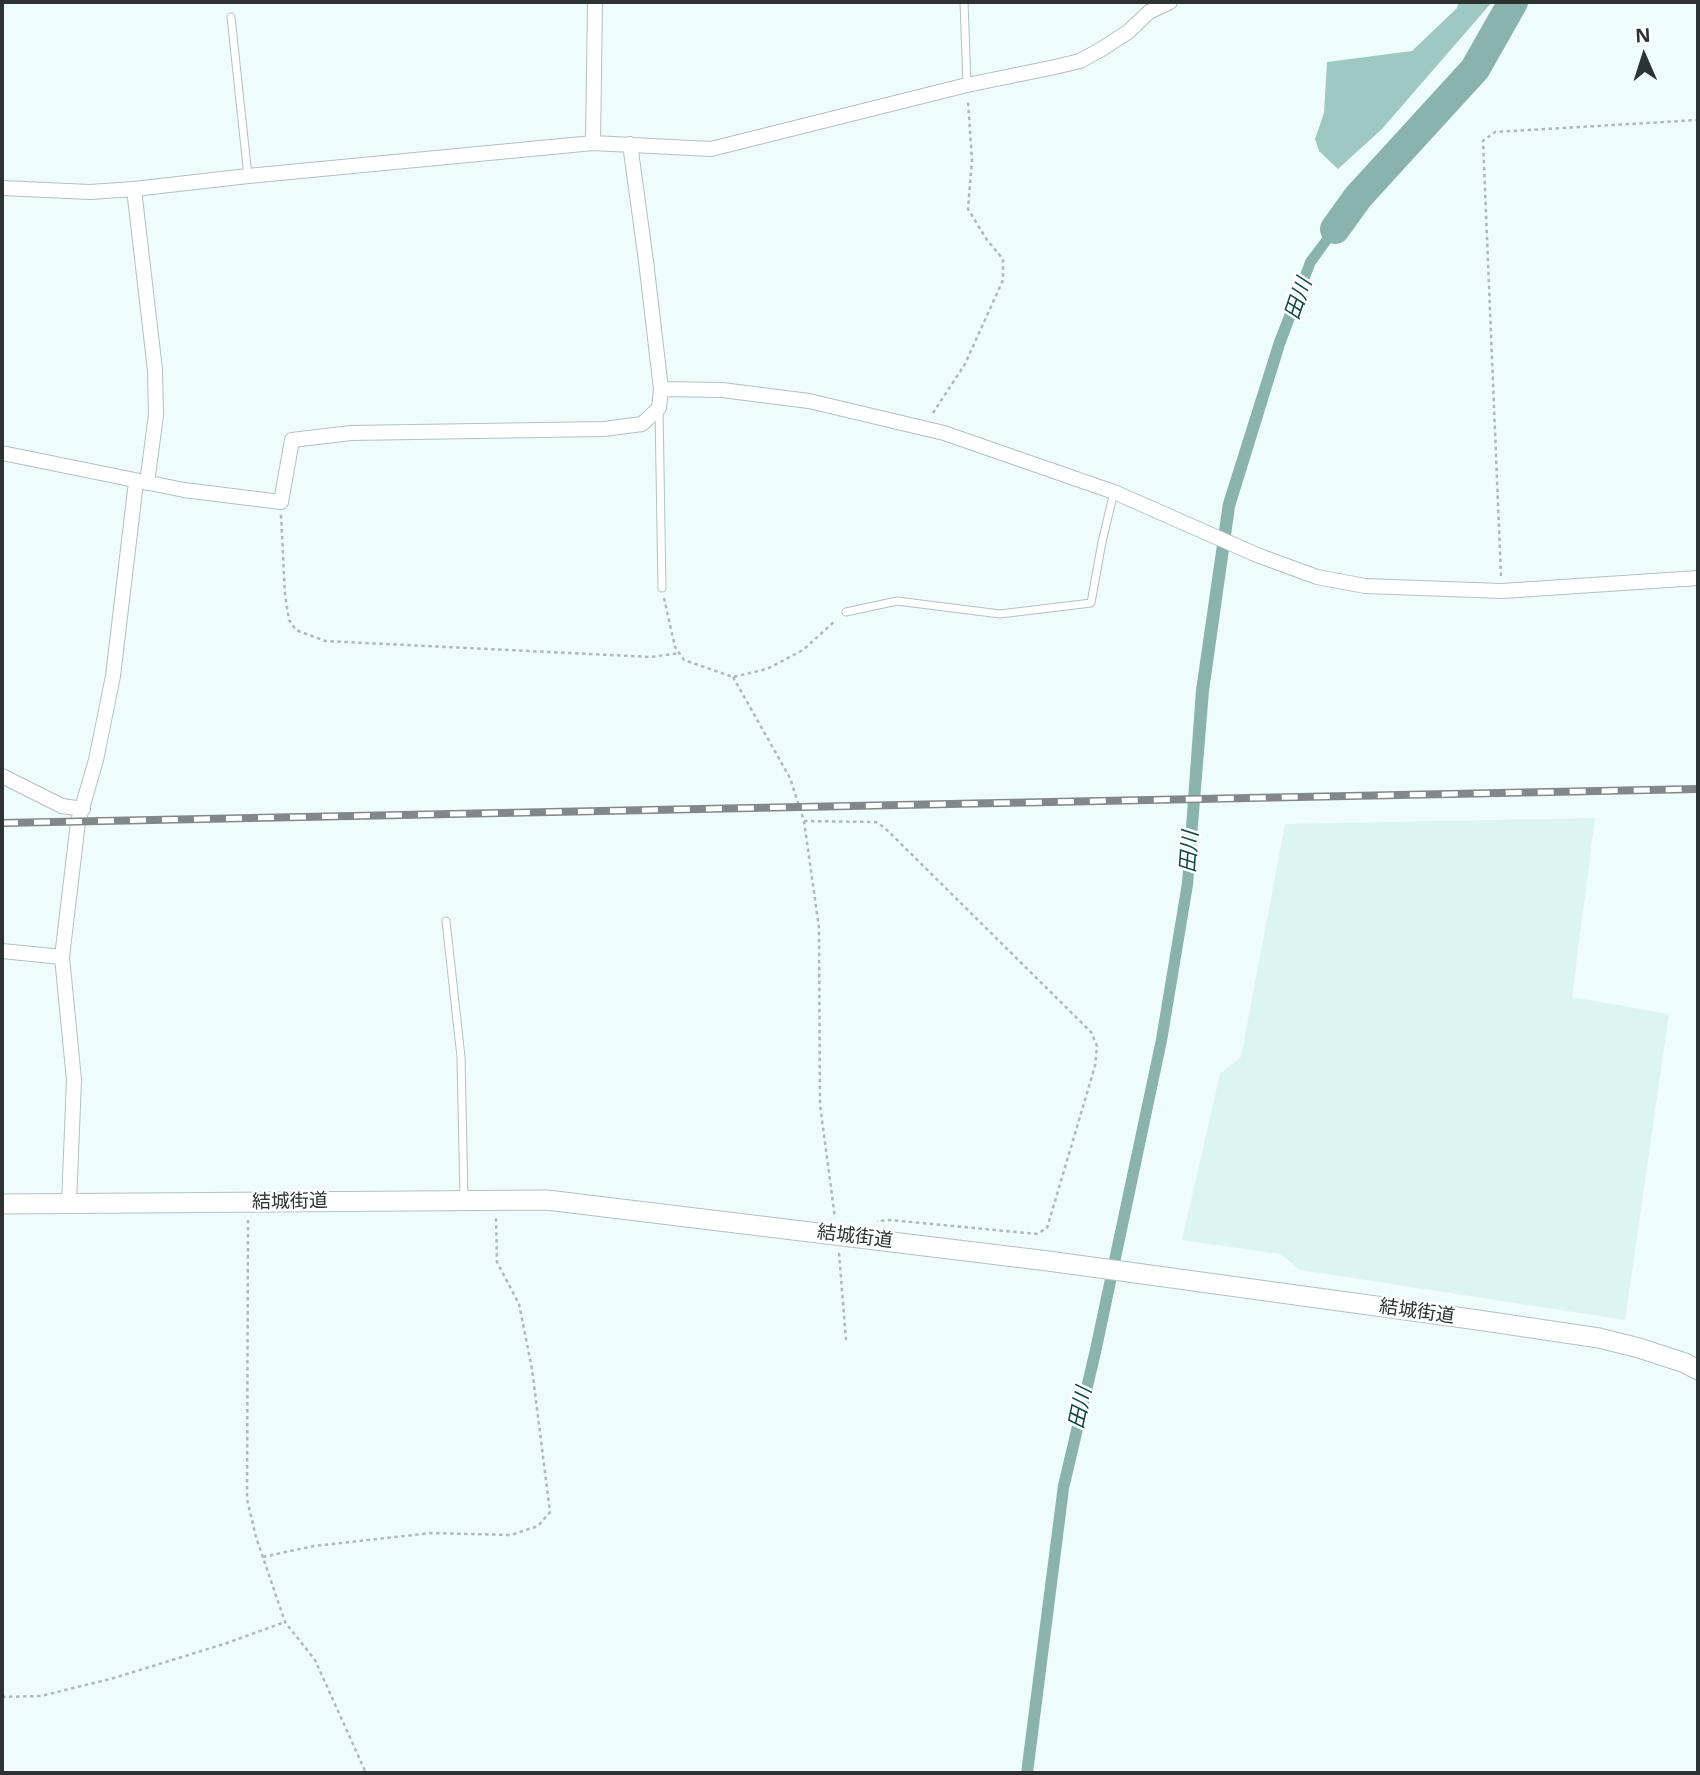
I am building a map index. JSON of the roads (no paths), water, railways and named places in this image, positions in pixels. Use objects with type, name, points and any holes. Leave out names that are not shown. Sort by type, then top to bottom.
[{"type":"street","points":[[593,143],[595,2]]},
{"type":"street","points":[[2,188],[90,192],[134,189],[593,143],[710,149],[967,85],[1080,61],[1128,32],[1149,12],[1170,2]]},
{"type":"street","points":[[2,453],[184,490],[281,502],[292,440],[351,433],[604,429],[642,424],[659,408],[661,389],[629,144]]},
{"type":"street","points":[[69,1203],[74,1080],[62,957],[78,822],[96,760],[113,676],[141,482],[156,415],[155,370],[134,189]]},
{"type":"street","points":[[661,389],[722,390],[809,401],[944,432],[1114,492],[1257,555],[1317,577],[1365,586],[1502,591],[1698,578]]},
{"type":"street","points":[[2,776],[62,806],[83,809]]},
{"type":"street","points":[[2,951],[62,957]]},
{"type":"street","name":"結城街道","points":[[2,1204],[547,1200],[837,1232],[1465,1318],[1598,1338],[1685,1363],[1698,1370]]},
{"type":"lane","points":[[964,2],[967,85]]},
{"type":"lane","points":[[231,17],[248,176]]},
{"type":"lane","points":[[659,408],[662,588]]},
{"type":"lane","points":[[846,612],[897,601],[1000,614],[1091,603],[1114,492]]},
{"type":"lane","points":[[446,921],[461,1057],[464,1200]]},
{"type":"water","points":[[1355,194],[1362,200],[1315,265],[1285,345],[1235,507],[1209,691],[1193,885],[1167,1041],[1101,1353],[1069,1489],[1033,1773],[1021,1773],[1058,1485],[1156,1039],[1182,883],[1196,690],[1223,503],[1274,341],[1306,259]]},
{"type":"waterway","name":"田川","points":[[1335,229],[1358,197],[1475,69],[1513,2]]},
{"type":"railway","points":[[2,823],[1698,789]]}]
